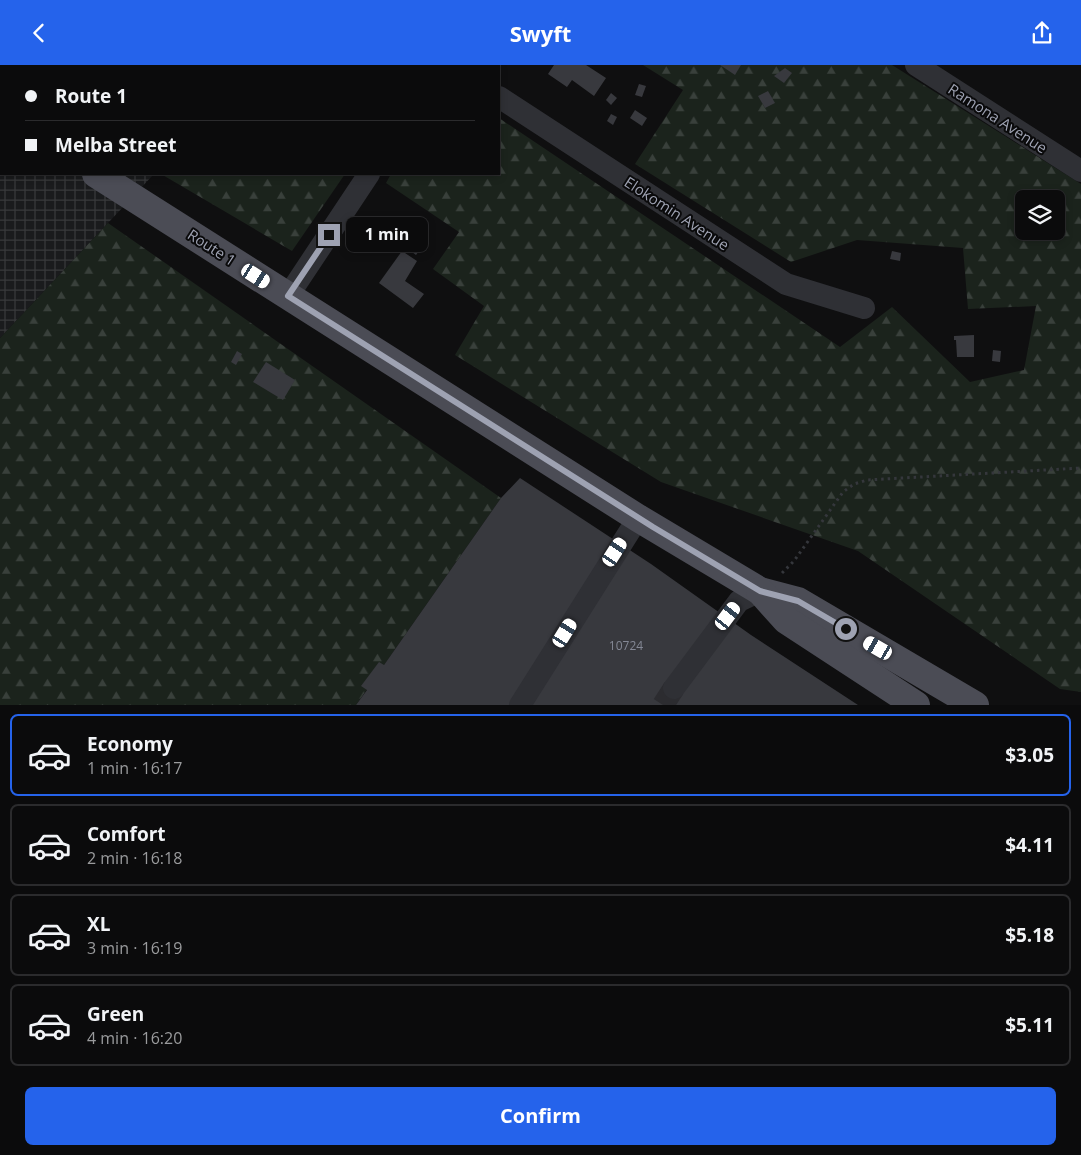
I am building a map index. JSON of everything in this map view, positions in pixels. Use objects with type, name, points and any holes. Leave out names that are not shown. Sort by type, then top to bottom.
[{"type":"main road","name":"Route 1","points":[[98,175],[638,518],[760,591],[798,601],[975,705]]},
{"type":"main road","name":"Route 1","points":[[760,591],[786,619],[916,705]]},
{"type":"street","name":"Ramona Avenue","points":[[916,65],[1081,171]]},
{"type":"street","name":"Elokomin Avenue","points":[[500,98],[786,284],[864,308]]},
{"type":"street","points":[[288,296],[368,175]]},
{"type":"street","points":[[520,705],[638,518]]},
{"type":"street","points":[[674,688],[739,601],[760,591]]},
{"type":"path","points":[[760,591],[787,569],[843,492],[854,484],[867,480],[1081,468]]},
{"type":"shaded area","points":[[0,175],[153,175],[0,338]]},
{"type":"green space","points":[[643,65],[892,65],[1081,184],[1081,692],[1060,689],[858,551],[661,482],[455,355],[484,306],[433,269],[459,232],[386,183],[390,175],[500,175],[500,119],[840,347],[892,307],[970,382],[1024,370],[1036,306],[968,309],[963,248],[857,240],[791,262],[635,164],[683,90]]},
{"type":"green space","points":[[163,175],[344,175],[292,251]]},
{"type":"green space","points":[[108,223],[501,498],[356,705],[0,705],[0,338]]},
{"type":"building","points":[[554,65],[586,65],[606,78],[594,96],[572,80],[567,87],[548,74]]},
{"type":"building","points":[[720,65],[741,65],[735,75]]},
{"type":"building","points":[[785,68],[792,73],[784,83],[774,76]]},
{"type":"building","points":[[639,84],[646,86],[642,97],[635,95]]},
{"type":"building","points":[[768,91],[775,103],[765,108],[758,96]]},
{"type":"building","points":[[611,93],[617,98],[611,105],[606,100]]},
{"type":"building","points":[[635,110],[647,118],[642,126],[630,118]]},
{"type":"building","points":[[611,114],[617,117],[613,125],[607,121]]},
{"type":"building","points":[[412,235],[424,244],[416,255],[404,246]]},
{"type":"building","points":[[402,251],[417,261],[405,281],[424,294],[413,308],[379,283]]},
{"type":"building","points":[[892,251],[901,253],[900,261],[890,259]]},
{"type":"building","points":[[974,335],[974,357],[957,357],[954,336]]},
{"type":"building","points":[[993,350],[1001,351],[1000,362],[992,361]]},
{"type":"building","points":[[237,351],[242,354],[236,365],[231,362]]},
{"type":"building","points":[[266,362],[295,380],[283,400],[253,382]]},
{"type":"building","points":[[520,478],[651,564],[751,635],[858,705],[356,705],[367,690],[361,686],[379,662],[384,665],[501,498]]},
{"type":"tunnel","points":[[663,705],[674,688]]},
{"type":"route","points":[[329,235],[288,296],[653,527],[760,591],[798,601],[846,629]]}]
